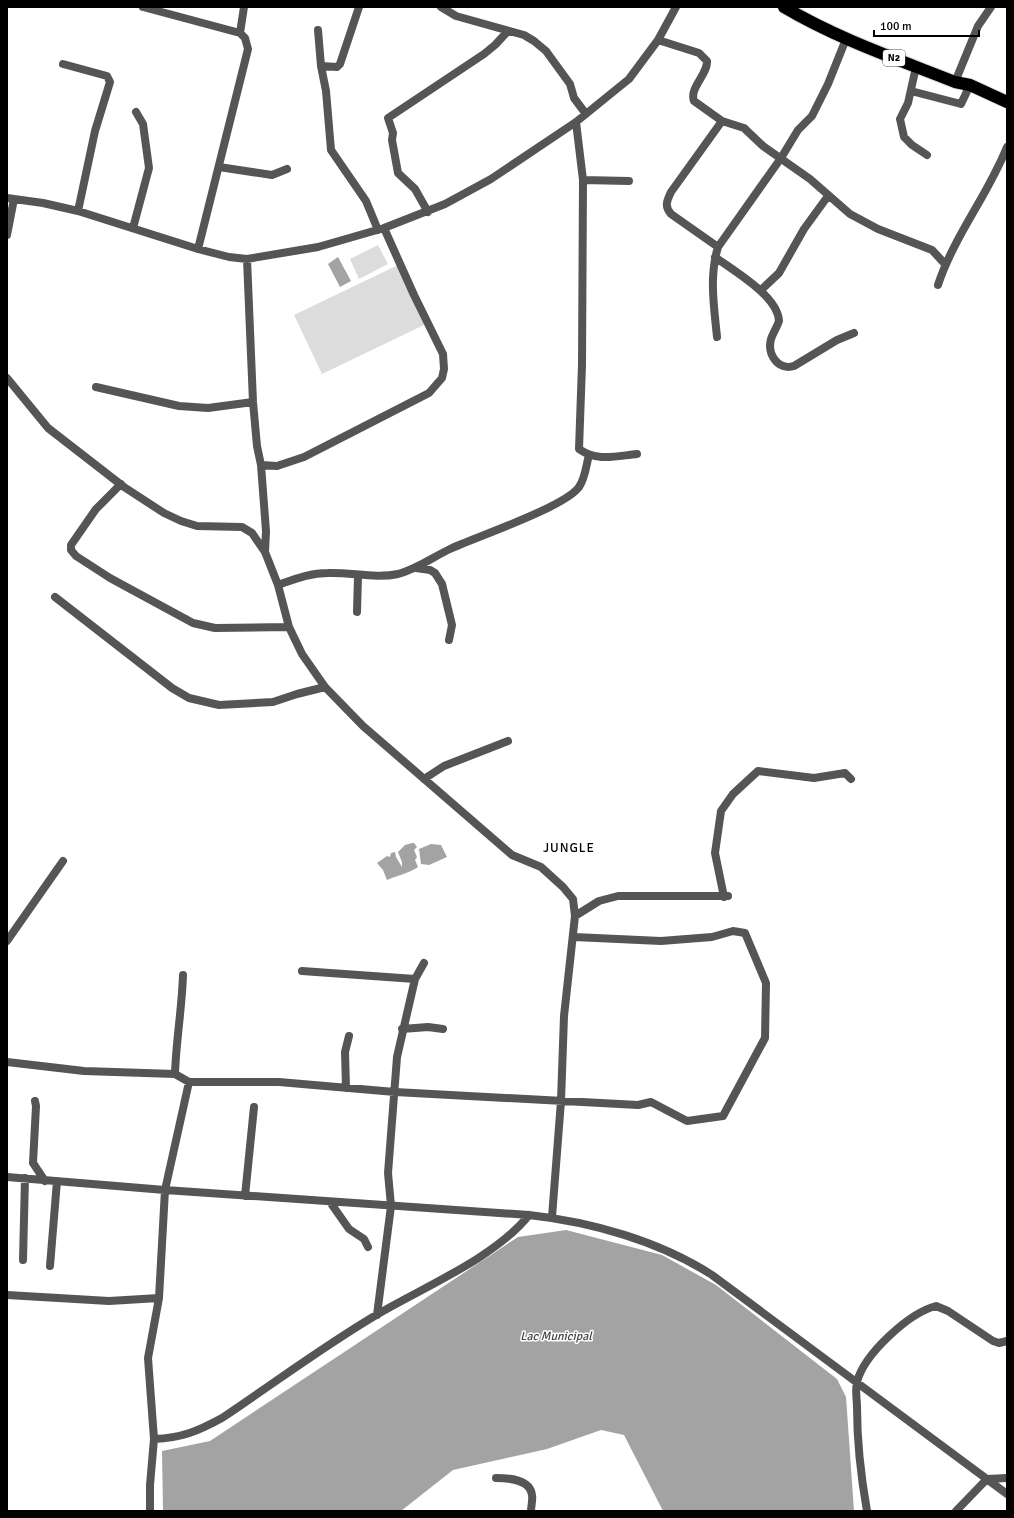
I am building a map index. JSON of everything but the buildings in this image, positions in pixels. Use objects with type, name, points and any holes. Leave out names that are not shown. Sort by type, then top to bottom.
[{"type":"highway","name":"N2","points":[[784,7],[814,25],[846,39],[955,82],[970,85],[1007,102]]},
{"type":"street","points":[[143,7],[240,33],[245,38],[248,49],[198,249]]},
{"type":"street","points":[[240,33],[244,7]]},
{"type":"street","points":[[321,66],[337,67],[340,64],[359,7]]},
{"type":"street","points":[[441,7],[456,16],[524,35],[541,46],[570,84],[574,98],[586,114]]},
{"type":"street","points":[[7,236],[11,198],[78,211],[198,249],[229,257],[247,259],[318,247],[381,229],[428,212],[474,189],[576,122],[629,79],[658,40],[676,7]]},
{"type":"street","points":[[955,82],[978,26],[991,7]]},
{"type":"street","points":[[261,465],[277,466],[304,457],[429,393],[442,378],[444,369],[443,354],[381,229],[366,201],[332,150],[318,30]]},
{"type":"street","points":[[428,212],[415,189],[398,173],[389,117],[405,108],[484,54],[508,31]]},
{"type":"street","points":[[717,337],[712,288],[715,258],[718,247],[782,158],[798,130],[812,116],[828,84],[846,39]]},
{"type":"street","points":[[658,40],[699,53],[707,61],[707,68],[693,98],[694,101],[722,121],[744,128],[763,146],[810,179],[850,214],[878,229],[932,250],[945,264]]},
{"type":"street","points":[[63,64],[107,76],[110,82],[95,131],[78,211]]},
{"type":"street","points":[[916,67],[908,103],[900,119],[904,137],[912,145],[927,155]]},
{"type":"street","points":[[911,91],[961,104],[970,85]]},
{"type":"street","points":[[133,228],[149,162],[143,124],[136,112]]},
{"type":"street","points":[[718,247],[671,214],[667,210],[666,203],[671,192],[722,121]]},
{"type":"street","points":[[576,122],[583,180],[582,365],[579,449],[589,455],[600,457],[637,454]]},
{"type":"street","points":[[938,285],[945,264],[989,186],[1007,147]]},
{"type":"street","points":[[219,167],[272,175],[287,169]]},
{"type":"street","points":[[583,180],[629,181]]},
{"type":"street","points":[[761,290],[779,273],[804,229],[828,196]]},
{"type":"street","points":[[715,258],[761,290],[779,317],[780,321],[771,339],[771,349],[774,360],[781,366],[788,368],[794,366],[837,340],[854,333]]},
{"type":"street","points":[[247,259],[253,402],[257,446],[261,465],[266,532],[265,552]]},
{"type":"street","points":[[7,378],[48,428],[121,484],[164,513],[180,521],[197,526],[242,527],[248,530],[265,552],[278,585],[289,627],[302,654],[326,687],[363,726],[512,855],[541,867],[563,887],[573,899],[575,916],[574,936],[564,1016],[561,1100],[552,1218]]},
{"type":"street","points":[[96,387],[179,406],[208,408],[253,402]]},
{"type":"street","points":[[278,585],[305,575],[329,573],[358,576],[397,574],[415,568],[450,549],[560,502],[578,488],[589,455]]},
{"type":"street","points":[[121,484],[96,509],[71,545],[76,556],[110,578],[194,623],[215,628],[289,627]]},
{"type":"street","points":[[415,568],[430,570],[435,573],[442,584],[452,625],[449,640]]},
{"type":"street","points":[[357,612],[358,576]]},
{"type":"street","points":[[55,597],[172,688],[189,698],[219,705],[273,702],[326,687]]},
{"type":"street","points":[[424,779],[444,766],[508,741]]},
{"type":"street","points":[[575,916],[599,901],[618,896],[726,897],[715,853],[721,811],[733,794],[758,771],[814,778],[844,773],[851,779]]},
{"type":"street","points":[[7,941],[63,861]]},
{"type":"street","points":[[7,1062],[84,1071],[175,1074],[189,1082],[279,1082],[395,1092],[638,1105],[651,1102],[687,1121],[723,1116],[765,1038],[766,983],[745,933],[733,931],[712,937],[661,941],[574,936]]},
{"type":"street","points":[[377,1315],[391,1206],[388,1173],[397,1057],[415,979],[424,963]]},
{"type":"street","points":[[302,971],[415,979]]},
{"type":"street","points":[[175,1074],[176,1044],[182,1001],[183,975]]},
{"type":"street","points":[[402,1030],[428,1027],[443,1029]]},
{"type":"street","points":[[346,1088],[345,1052],[349,1036]]},
{"type":"street","points":[[150,1511],[150,1485],[154,1439],[148,1358],[159,1298],[164,1190],[189,1082]]},
{"type":"street","points":[[34,1101],[36,1106],[32,1163],[45,1181]]},
{"type":"street","points":[[245,1196],[254,1107]]},
{"type":"street","points":[[7,1177],[245,1196],[529,1215],[552,1218],[613,1232],[693,1263],[1007,1494]]},
{"type":"street","points":[[23,1260],[25,1178]]},
{"type":"street","points":[[50,1266],[57,1181]]},
{"type":"street","points":[[330,1202],[349,1229],[364,1239],[368,1248]]},
{"type":"street","points":[[154,1439],[172,1439],[203,1429],[222,1418],[377,1315],[477,1258],[510,1235],[529,1215]]},
{"type":"street","points":[[7,1295],[109,1301],[159,1298]]},
{"type":"street","points":[[867,1511],[857,1428],[856,1383],[866,1364],[884,1341],[906,1321],[929,1308],[936,1306],[942,1308],[993,1341],[999,1343],[1007,1341]]},
{"type":"street","points":[[496,1478],[519,1480],[527,1486],[532,1494],[531,1511]]},
{"type":"street","points":[[956,1511],[987,1479],[1007,1478]]},
{"type":"shaded area","points":[[378,245],[388,264],[359,279],[350,259]]},
{"type":"shaded area","points":[[398,265],[426,324],[322,374],[294,315]]},
{"type":"water","points":[[338,257],[351,281],[340,287],[328,264]]},
{"type":"water","points":[[414,843],[417,847],[414,850],[417,857],[415,860],[418,867],[387,880],[383,870],[377,863],[387,856],[390,857],[391,853],[395,852],[396,857],[402,867],[402,862],[398,852],[405,845]]},
{"type":"water","points":[[431,844],[441,845],[447,857],[429,865],[421,864],[419,849]]},
{"type":"water","name":"Lac Municipal","points":[[566,1230],[662,1255],[716,1285],[837,1379],[846,1397],[854,1511],[663,1511],[624,1435],[601,1430],[547,1449],[453,1470],[401,1511],[163,1511],[162,1451],[210,1441],[518,1237]]},
{"type":"district","name":"JUNGLE","points":[[569,848]]}]
